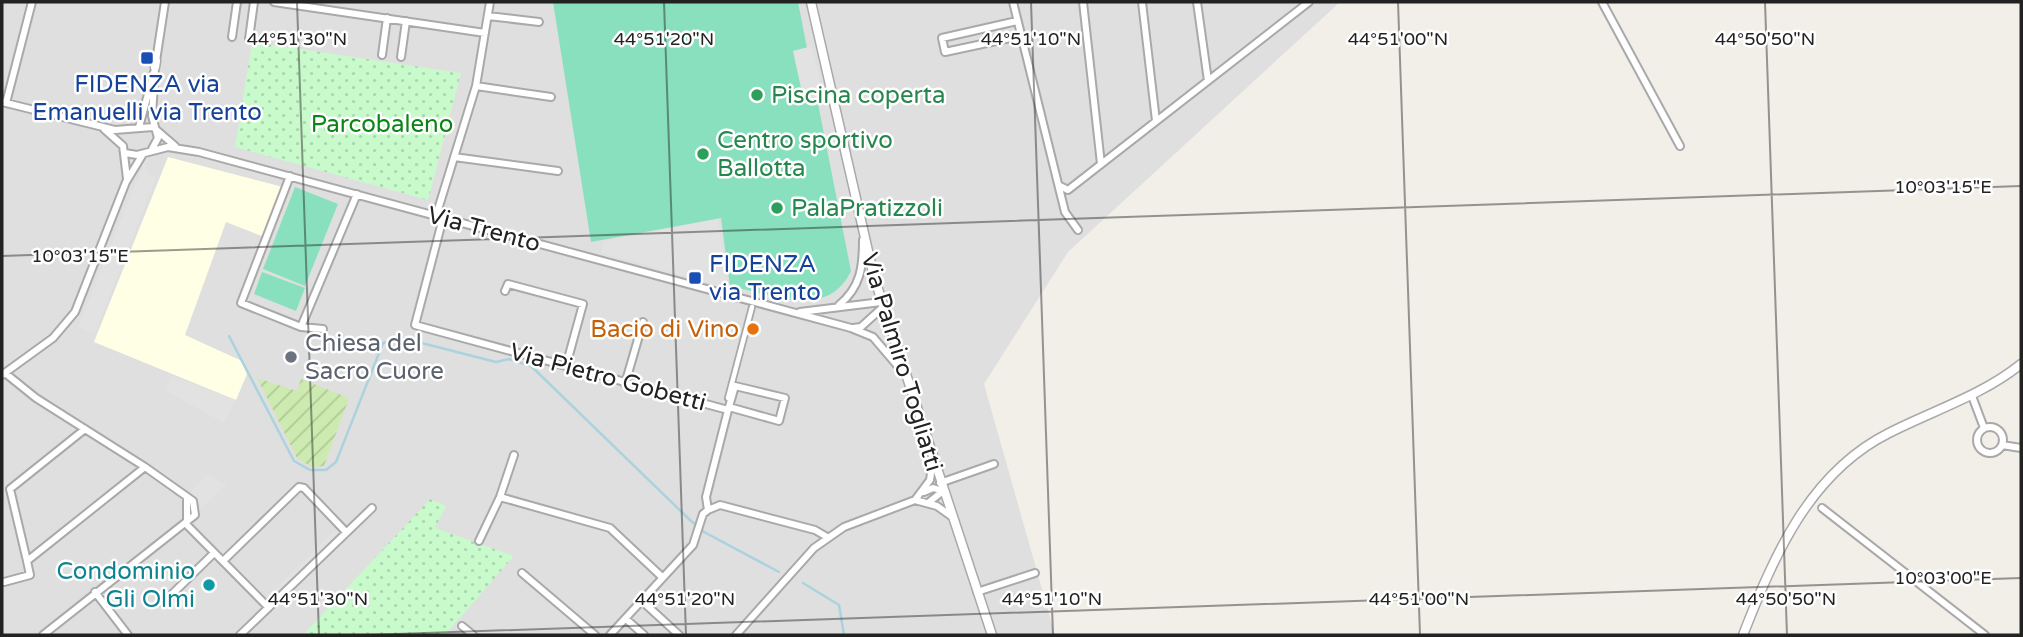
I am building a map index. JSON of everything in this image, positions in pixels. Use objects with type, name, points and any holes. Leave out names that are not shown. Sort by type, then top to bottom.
[{"type":"street","points":[[32,2],[4,103],[131,131],[139,127],[153,127],[176,147]]},
{"type":"street","points":[[152,149],[157,142],[152,116],[165,2]]},
{"type":"street","points":[[232,37],[237,2]]},
{"type":"street","points":[[248,39],[254,2]]},
{"type":"street","points":[[274,2],[485,33]]},
{"type":"street","name":"Via Pietro Gobetti","points":[[490,2],[476,86],[454,157],[415,325],[625,384],[728,409],[706,497],[708,510]]},
{"type":"street","name":"Via Palmiro Togliatti","points":[[811,2],[863,234],[882,304],[992,635]]},
{"type":"street","points":[[1013,2],[1065,212],[1078,230]]},
{"type":"street","points":[[1083,2],[1101,164]]},
{"type":"street","points":[[1142,2],[1156,121]]},
{"type":"street","points":[[1197,2],[1208,81]]},
{"type":"street","points":[[1060,186],[1068,190],[1309,2]]},
{"type":"street","points":[[1602,2],[1680,146]]},
{"type":"street","points":[[488,16],[539,22]]},
{"type":"street","points":[[382,55],[387,18]]},
{"type":"street","points":[[401,57],[406,21]]},
{"type":"street","points":[[1017,21],[942,38],[945,52],[1020,36]]},
{"type":"street","points":[[139,127],[156,64]]},
{"type":"street","points":[[476,86],[551,97]]},
{"type":"street","points":[[100,126],[124,149],[143,154]]},
{"type":"street","points":[[127,182],[124,149],[131,131]]},
{"type":"street","points":[[176,147],[152,149],[143,154],[127,182],[75,312],[53,338],[3,374],[187,497],[186,524],[268,607]]},
{"type":"street","name":"Via Trento","points":[[176,147],[851,328],[873,337],[894,359],[908,380]]},
{"type":"street","points":[[454,157],[558,171]]},
{"type":"street","points":[[290,176],[241,303],[301,327],[323,329]]},
{"type":"street","points":[[301,327],[357,194]]},
{"type":"street","points":[[835,308],[848,298],[862,272],[863,234]]},
{"type":"street","points":[[505,291],[508,284],[583,304],[566,366]]},
{"type":"street","points":[[851,328],[861,327],[882,304]]},
{"type":"street","name":"Via Trento","points":[[791,312],[882,304]]},
{"type":"street","points":[[728,409],[752,307]]},
{"type":"street","points":[[625,384],[643,323]]},
{"type":"street","points":[[1743,635],[1782,545],[1820,486],[1860,451],[1888,434],[1972,396],[2021,364]]},
{"type":"street","points":[[735,386],[785,398],[779,421],[728,409],[735,386]]},
{"type":"street","points":[[1972,396],[1984,428]]},
{"type":"street","points":[[1984,428],[1997,429],[2002,436],[2002,445]]},
{"type":"street","points":[[1984,428],[1976,438],[1980,449],[1992,453],[2002,445],[2021,447]]},
{"type":"street","points":[[4,582],[30,575],[10,489],[85,429]]},
{"type":"street","points":[[479,541],[500,496],[514,455]]},
{"type":"street","points":[[736,635],[827,537],[850,524],[915,500],[930,480],[933,460]]},
{"type":"street","points":[[922,492],[942,487],[994,464]]},
{"type":"street","points":[[27,561],[145,467]]},
{"type":"street","points":[[223,561],[299,487],[304,488],[346,532]]},
{"type":"street","points":[[928,503],[942,487]]},
{"type":"street","points":[[500,496],[610,528],[662,577]]},
{"type":"street","points":[[915,500],[928,503],[951,516]]},
{"type":"street","points":[[610,635],[687,552],[708,510],[720,505],[815,530],[827,537]]},
{"type":"street","points":[[240,635],[372,508]]},
{"type":"street","points":[[1822,508],[1986,635]]},
{"type":"street","points":[[43,635],[186,524]]},
{"type":"street","points":[[163,603],[214,553]]},
{"type":"street","points":[[523,573],[595,635]]},
{"type":"street","points":[[977,592],[1035,573]]},
{"type":"street","points":[[95,592],[128,635]]},
{"type":"street","points":[[642,601],[679,635]]},
{"type":"street","points":[[626,619],[645,635]]},
{"type":"street","points":[[462,626],[473,635]]},
{"type":"street","points":[[664,635],[670,627]]},
{"type":"shaded area","points":[[2,2],[1340,2],[1068,252],[984,384],[1055,635],[2,635]]},
{"type":"shaded area","points":[[812,46],[824,97],[804,102],[793,51]]},
{"type":"shaded area","points":[[168,157],[283,187],[264,237],[226,222],[185,335],[242,361],[247,374],[236,400],[94,342]]},
{"type":"shaded area","points":[[144,163],[149,174],[156,177],[95,334],[78,327]]},
{"type":"shaded area","points":[[718,219],[728,288],[602,253],[604,241]]},
{"type":"shaded area","points":[[172,376],[236,400],[224,423],[166,391]]},
{"type":"shaded area","points":[[206,474],[227,485],[202,507],[190,493]]},
{"type":"shaded area","points":[[333,532],[338,536],[273,600],[268,596]]},
{"type":"green space","name":"Centro sportivo Ballotta","points":[[553,2],[798,2],[851,271],[841,286],[814,300],[798,300],[730,286],[721,218],[591,242]]},
{"type":"green space","name":"Parcobaleno","points":[[252,42],[461,73],[428,200],[235,147]]},
{"type":"green space","points":[[295,187],[338,204],[305,286],[263,269]]},
{"type":"green space","points":[[262,272],[305,288],[296,311],[254,294]]},
{"type":"green space","points":[[257,378],[297,391],[301,379],[349,398],[324,466],[312,467],[297,458]]},
{"type":"green space","points":[[430,499],[446,506],[435,528],[514,556],[445,635],[303,635]]},
{"type":"waterway","points":[[229,336],[294,461],[310,470],[326,470],[336,462],[383,343],[402,338],[496,362],[509,359],[531,366],[704,532],[779,572]]},
{"type":"waterway","points":[[803,583],[839,605],[844,635]]},
{"type":"place","name":"FIDENZA via Emanuelli via Trento","points":[[147,58]]},
{"type":"place","name":"Piscina coperta","points":[[757,95]]},
{"type":"place","name":"Centro sportivo Ballotta","points":[[703,154]]},
{"type":"place","name":"PalaPratizzoli","points":[[777,208]]},
{"type":"place","name":"FIDENZA via Trento","points":[[695,278]]},
{"type":"place","name":"Bacio di Vino","points":[[753,329]]},
{"type":"place","name":"Chiesa del Sacro Cuore","points":[[291,357]]},
{"type":"place","name":"Condominio Gli Olmi","points":[[209,585]]}]
